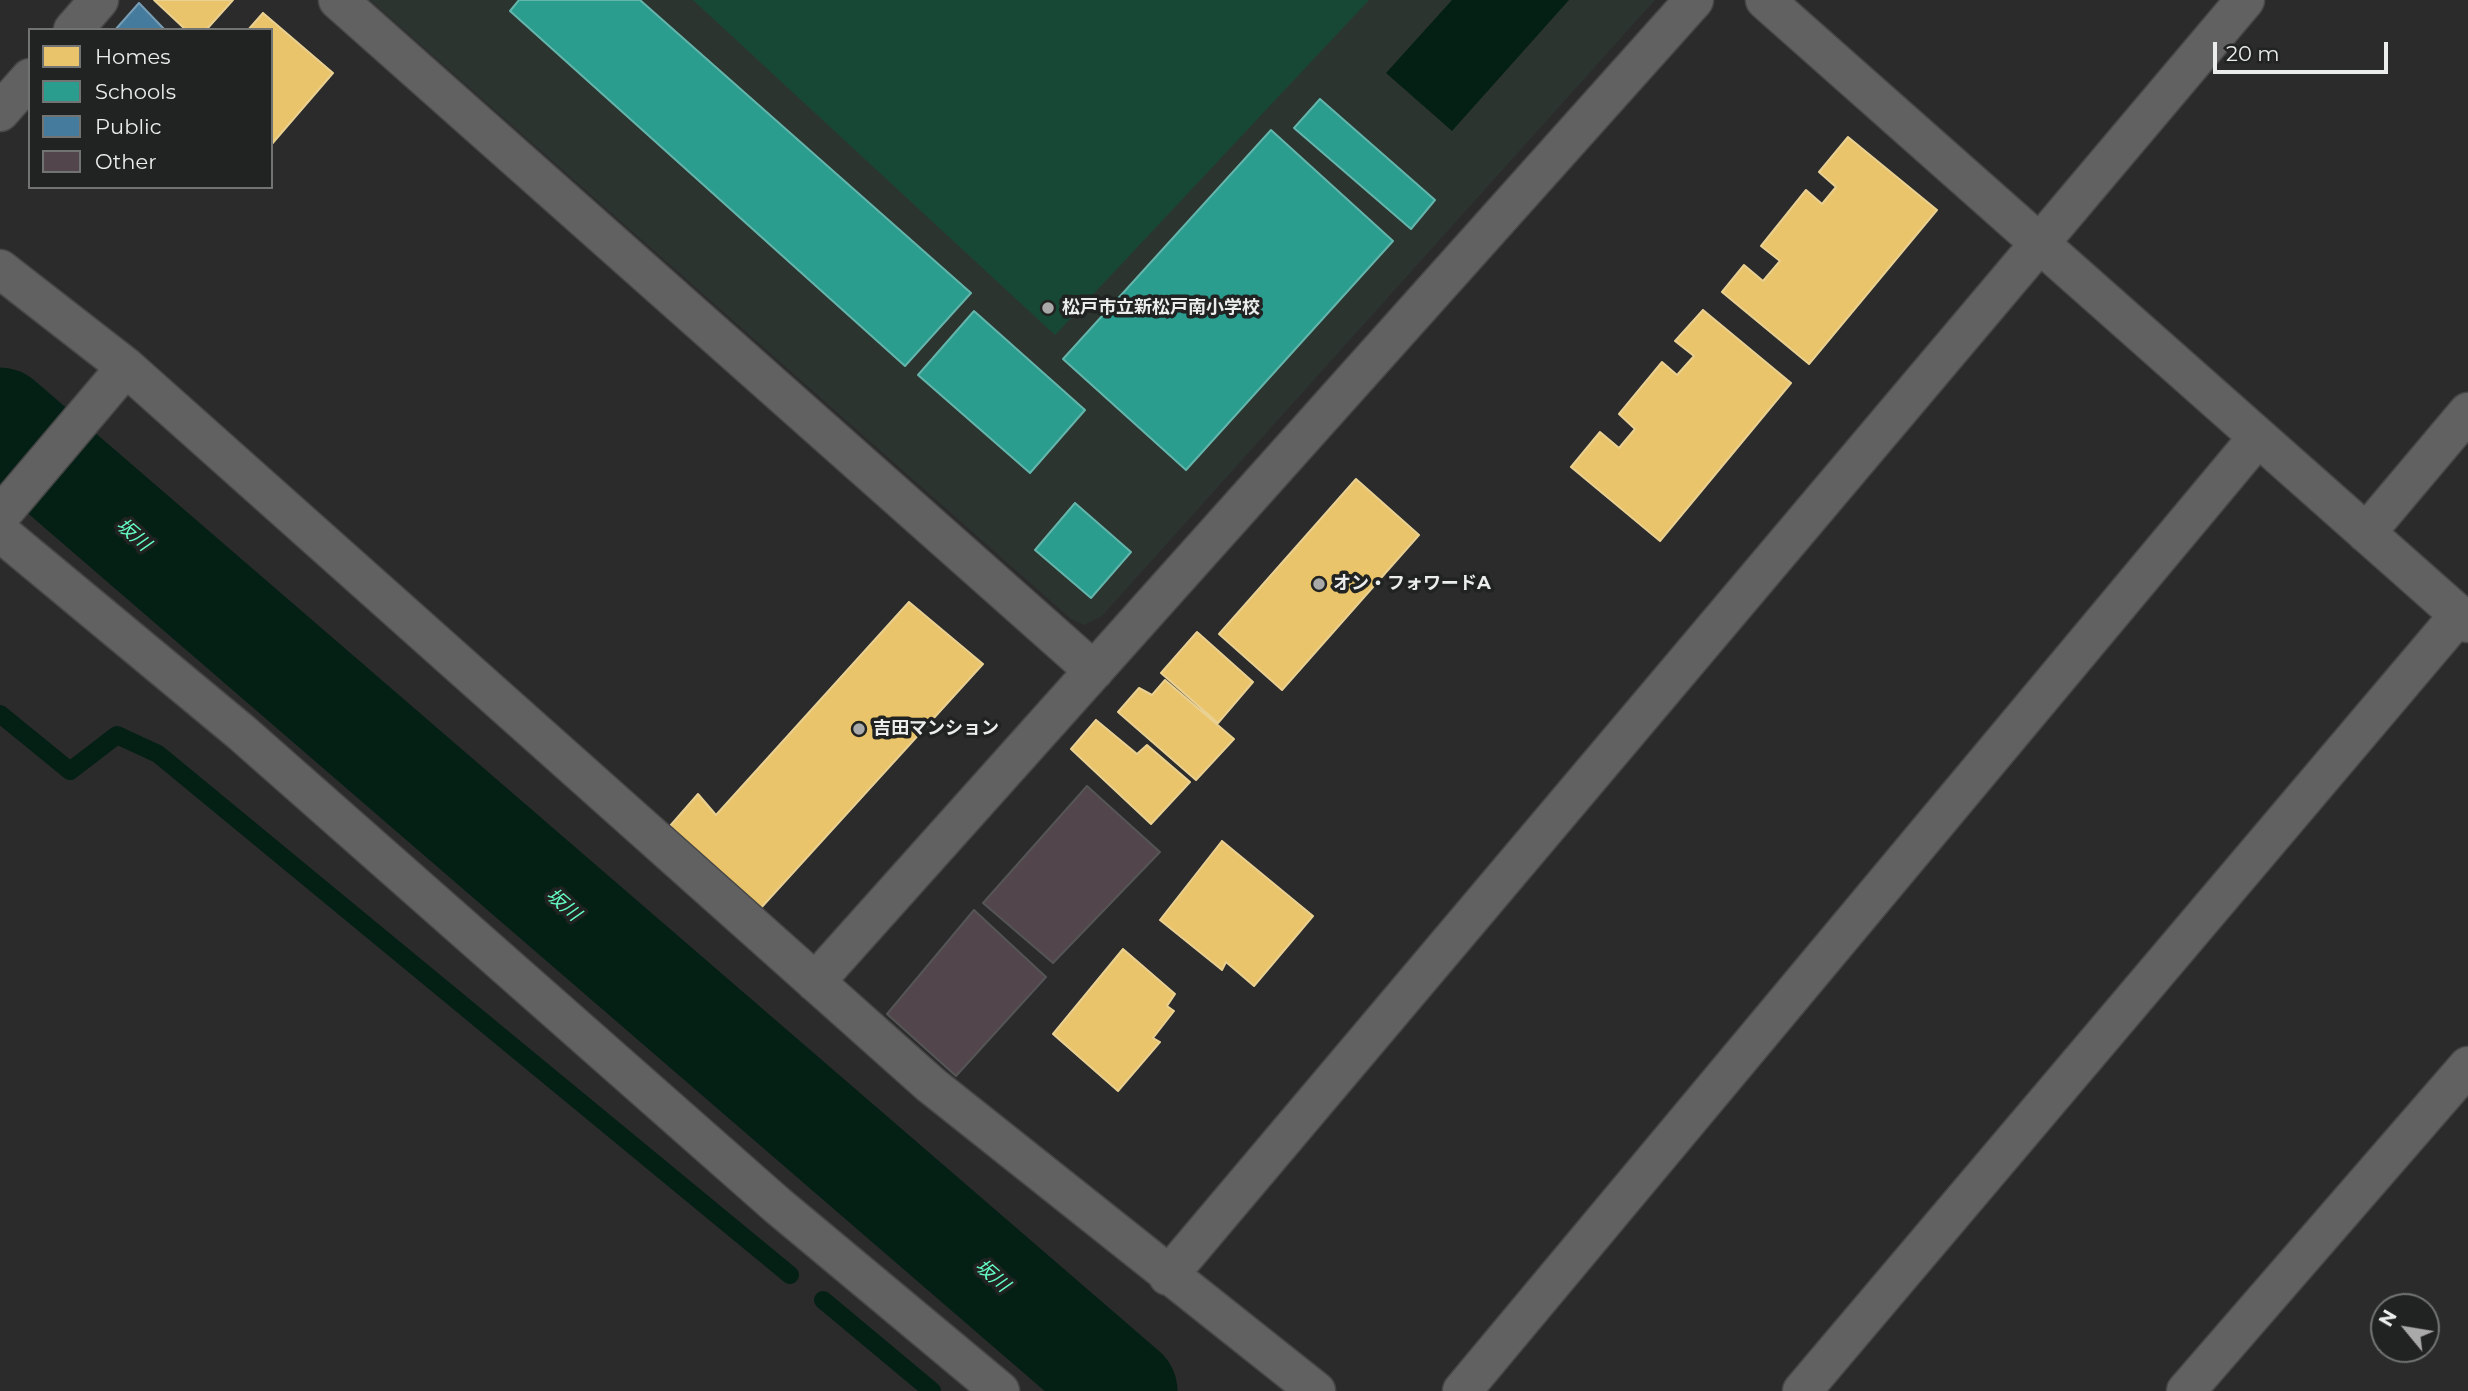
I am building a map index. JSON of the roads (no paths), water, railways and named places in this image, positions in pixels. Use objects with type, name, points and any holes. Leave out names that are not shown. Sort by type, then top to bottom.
[{"type":"street","points":[[75,28],[99,0]]},
{"type":"street","points":[[338,0],[1094,671]]},
{"type":"street","points":[[815,982],[1694,0]]},
{"type":"street","points":[[1765,0],[2464,619],[1802,1391]]},
{"type":"street","points":[[1168,1276],[2245,0]]},
{"type":"street","points":[[0,112],[28,80]]},
{"type":"street","points":[[0,269],[115,379],[931,1085],[1316,1391]]},
{"type":"street","points":[[115,379],[1,520],[777,1205],[1000,1391]]},
{"type":"street","points":[[2366,533],[2468,412]]},
{"type":"street","points":[[1462,1391],[2258,437]]},
{"type":"street","points":[[2186,1391],[2468,1066]]},
{"type":"waterway","name":"坂川","points":[[0,420],[1125,1391]]},
{"type":"waterway","points":[[0,714],[70,771],[117,735],[158,754],[790,1275]]},
{"type":"waterway","points":[[823,1300],[932,1391]]},
{"type":"place","name":"松戸市立新松戸南小学校","points":[[1048,308]]},
{"type":"place","name":"オン・フォワードA","points":[[1319,584]]},
{"type":"place","name":"吉田マンション","points":[[859,729]]}]
